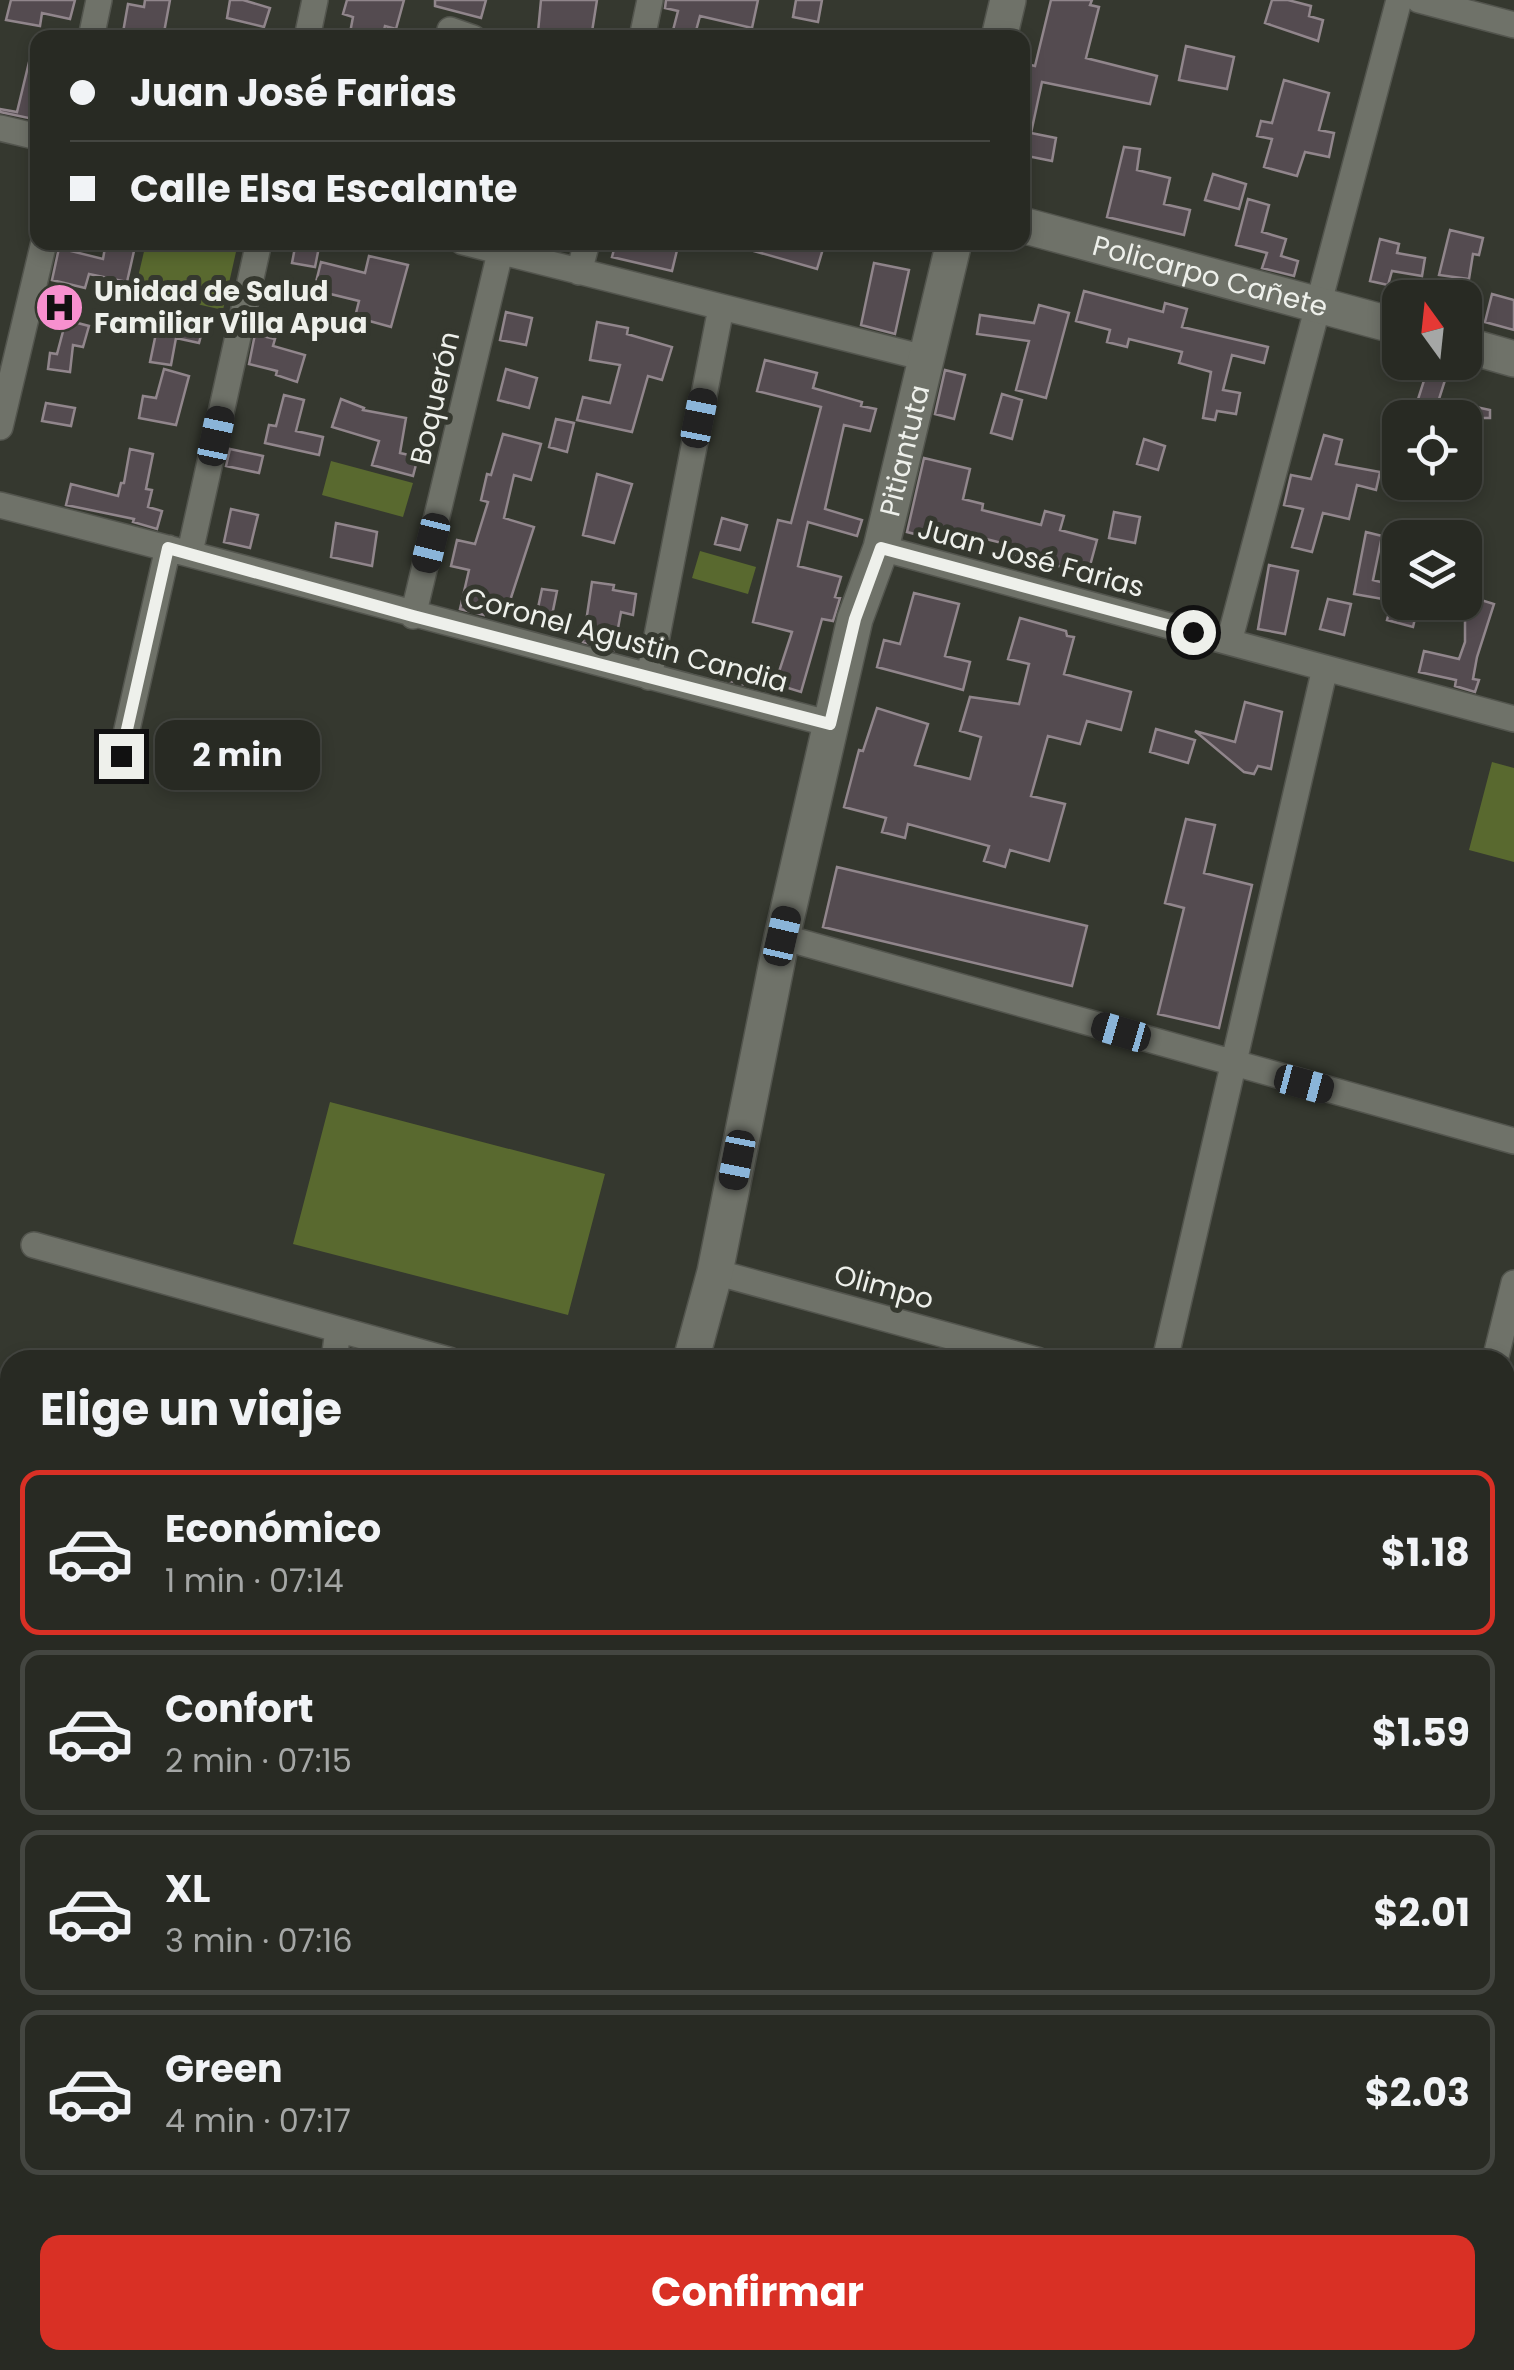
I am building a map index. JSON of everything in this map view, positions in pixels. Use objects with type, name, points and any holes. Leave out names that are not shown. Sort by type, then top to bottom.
[{"type":"street","points":[[93,30],[99,0]]},
{"type":"street","points":[[309,30],[316,0]]},
{"type":"street","points":[[644,30],[650,0]]},
{"type":"street","points":[[1001,30],[1008,0]]},
{"type":"street","points":[[1229,642],[1399,0]]},
{"type":"street","points":[[1419,0],[1514,25]]},
{"type":"street","points":[[0,128],[30,135]]},
{"type":"street","name":"Policarpo Cañete","points":[[1030,227],[1382,322]]},
{"type":"street","points":[[0,428],[42,250]]},
{"type":"street","points":[[121,756],[257,250]]},
{"type":"street","points":[[490,250],[925,358]]},
{"type":"street","points":[[579,272],[585,250]]},
{"type":"street","name":"Pitiantuta","points":[[694,1350],[714,1272],[782,936],[830,724],[855,619],[881,548],[952,250]]},
{"type":"street","name":"Boquerón","points":[[413,616],[500,253]]},
{"type":"street","points":[[649,677],[721,308]]},
{"type":"street","points":[[1482,351],[1514,360]]},
{"type":"street","name":"Coronel Agustin Candia","points":[[0,504],[830,724]]},
{"type":"street","name":"Juan José Farias","points":[[881,548],[1514,719]]},
{"type":"street","points":[[1167,1350],[1324,668]]},
{"type":"street","points":[[782,936],[1514,1141]]},
{"type":"street","points":[[34,1246],[412,1350]]},
{"type":"street","name":"Olimpo","points":[[714,1272],[1000,1350]]},
{"type":"street","points":[[1497,1350],[1514,1283]]},
{"type":"street","points":[[335,1350],[338,1330]]},
{"type":"green space","points":[[144,250],[236,250],[223,310],[135,290]]},
{"type":"green space","points":[[331,461],[413,483],[403,517],[322,495]]},
{"type":"green space","points":[[700,551],[756,567],[748,594],[692,578]]},
{"type":"green space","points":[[1492,762],[1514,768],[1514,862],[1469,850]]},
{"type":"green space","points":[[330,1102],[605,1174],[568,1315],[293,1244]]},
{"type":"building","points":[[11,0],[75,0],[70,19],[42,13],[40,26],[6,20]]},
{"type":"building","points":[[145,0],[170,0],[164,30],[123,30],[128,4],[144,7]]},
{"type":"building","points":[[230,0],[270,8],[264,27],[227,18]]},
{"type":"building","points":[[347,0],[404,0],[396,29],[385,26],[384,30],[351,30],[353,17],[343,14]]},
{"type":"building","points":[[435,0],[486,0],[481,18],[435,6]]},
{"type":"building","points":[[541,0],[597,0],[592,30],[538,30]]},
{"type":"building","points":[[666,0],[758,0],[752,28],[700,16],[696,30],[673,30],[678,11],[665,8]]},
{"type":"building","points":[[796,0],[822,0],[818,22],[793,17]]},
{"type":"building","points":[[1051,0],[1092,0],[1090,5],[1099,7],[1086,58],[1157,76],[1150,104],[1042,82],[1031,133],[1056,138],[1052,161],[1030,157],[1030,65],[1035,66]]},
{"type":"building","points":[[1272,0],[1311,6],[1309,16],[1323,20],[1318,41],[1265,23]]},
{"type":"building","points":[[1186,46],[1234,57],[1227,89],[1179,80]]},
{"type":"building","points":[[30,58],[30,118],[0,109],[17,112]]},
{"type":"building","points":[[1284,80],[1329,93],[1319,130],[1334,133],[1329,157],[1305,152],[1297,176],[1264,167],[1272,139],[1257,136],[1261,121],[1272,123]]},
{"type":"building","points":[[1124,147],[1140,149],[1137,170],[1170,178],[1164,204],[1190,210],[1184,235],[1107,217]]},
{"type":"building","points":[[1213,174],[1246,184],[1239,209],[1205,200]]},
{"type":"building","points":[[1248,199],[1269,205],[1262,232],[1286,239],[1281,256],[1298,261],[1294,276],[1262,268],[1267,253],[1236,245]]},
{"type":"building","points":[[1450,230],[1483,238],[1479,255],[1473,254],[1469,279],[1439,275]]},
{"type":"building","points":[[1380,239],[1399,244],[1397,253],[1425,258],[1422,276],[1392,271],[1389,280],[1382,280],[1382,284],[1370,281]]},
{"type":"building","points":[[59,250],[103,259],[105,250],[134,250],[127,282],[89,274],[85,288],[52,280]]},
{"type":"building","points":[[294,250],[318,250],[315,267],[292,263]]},
{"type":"building","points":[[614,250],[677,250],[672,271],[612,257]]},
{"type":"building","points":[[750,250],[823,250],[817,269]]},
{"type":"building","points":[[369,256],[408,265],[391,327],[355,317],[359,301],[314,290],[321,262],[365,273]]},
{"type":"building","points":[[874,263],[909,270],[895,334],[861,325]]},
{"type":"building","points":[[1084,291],[1163,312],[1165,303],[1187,309],[1182,327],[1268,347],[1264,363],[1232,355],[1223,390],[1240,393],[1236,414],[1217,411],[1215,420],[1203,418],[1211,372],[1179,363],[1182,352],[1129,339],[1127,347],[1107,342],[1110,330],[1076,321]]},
{"type":"building","points":[[1492,294],[1514,300],[1514,330],[1485,322]]},
{"type":"building","points":[[1039,305],[1069,313],[1046,398],[1016,390],[1029,341],[977,334],[980,315],[1034,323]]},
{"type":"building","points":[[506,312],[532,318],[526,345],[500,340]]},
{"type":"building","points":[[160,314],[204,324],[199,343],[176,338],[171,365],[150,362]]},
{"type":"building","points":[[66,320],[89,326],[83,347],[73,345],[70,372],[48,369],[50,353],[57,354]]},
{"type":"building","points":[[597,322],[628,328],[627,334],[672,347],[662,380],[648,376],[632,432],[577,420],[583,397],[610,403],[620,365],[590,360]]},
{"type":"building","points":[[255,334],[275,339],[273,346],[305,355],[297,382],[276,375],[277,371],[249,364]]},
{"type":"building","points":[[765,360],[817,373],[813,388],[876,409],[870,431],[844,425],[825,509],[862,520],[857,536],[808,522],[798,566],[841,577],[833,621],[822,619],[801,692],[775,684],[792,632],[753,622],[778,520],[791,523],[821,407],[757,391]]},
{"type":"building","points":[[164,369],[189,376],[176,425],[139,418],[143,396],[156,398]]},
{"type":"building","points":[[506,369],[537,378],[529,408],[498,400]]},
{"type":"building","points":[[945,370],[965,375],[954,419],[935,414]]},
{"type":"building","points":[[1424,380],[1445,380],[1439,399],[1444,400],[1418,400]]},
{"type":"building","points":[[1002,394],[1022,400],[1012,439],[991,433]]},
{"type":"building","points":[[284,395],[304,400],[296,431],[323,437],[319,455],[265,443],[269,425],[276,426]]},
{"type":"building","points":[[341,399],[363,410],[406,418],[400,453],[418,457],[413,476],[372,465],[379,441],[332,427]]},
{"type":"building","points":[[46,403],[75,408],[71,426],[42,421]]},
{"type":"building","points":[[1482,408],[1490,410],[1490,418],[1482,418]]},
{"type":"building","points":[[556,419],[574,423],[567,452],[549,447]]},
{"type":"building","points":[[503,434],[541,444],[531,480],[514,475],[504,518],[534,527],[506,613],[485,608],[484,615],[460,609],[469,570],[451,566],[457,540],[475,544],[488,502],[481,500],[487,474],[491,475]]},
{"type":"building","points":[[1324,435],[1342,440],[1336,464],[1380,472],[1376,490],[1357,485],[1349,519],[1323,513],[1312,552],[1292,547],[1303,509],[1284,505],[1291,475],[1311,479]]},
{"type":"building","points":[[1144,439],[1165,446],[1158,470],[1137,464]]},
{"type":"building","points":[[130,449],[153,454],[146,489],[152,490],[148,507],[162,511],[157,529],[133,522],[134,519],[66,505],[71,484],[118,496]]},
{"type":"building","points":[[230,449],[263,456],[259,473],[226,466]]},
{"type":"building","points":[[924,458],[970,469],[963,499],[983,504],[982,510],[1041,525],[1045,511],[1064,516],[1060,530],[1097,540],[1088,573],[1015,556],[1018,547],[986,539],[984,544],[928,530],[926,537],[907,532]]},
{"type":"building","points":[[597,474],[632,484],[614,543],[583,535]]},
{"type":"building","points":[[231,509],[258,515],[250,548],[224,542]]},
{"type":"building","points":[[1114,512],[1140,517],[1135,543],[1109,538]]},
{"type":"building","points":[[722,518],[747,525],[740,550],[715,544]]},
{"type":"building","points":[[336,523],[377,532],[372,566],[331,557]]},
{"type":"building","points":[[1366,532],[1382,536],[1373,580],[1382,582],[1382,599],[1354,594]]},
{"type":"building","points":[[1269,565],[1298,571],[1285,634],[1258,629]]},
{"type":"building","points":[[592,582],[636,594],[633,615],[621,612],[614,650],[583,642]]},
{"type":"building","points":[[542,589],[557,591],[550,625],[535,622]]},
{"type":"building","points":[[914,593],[959,604],[945,656],[970,662],[963,690],[877,667],[884,640],[900,644]]},
{"type":"building","points":[[1328,599],[1351,604],[1344,635],[1320,629]]},
{"type":"building","points":[[1482,600],[1494,604],[1477,657],[1473,679],[1479,680],[1475,692],[1455,686],[1456,680],[1419,672],[1424,651],[1459,659],[1465,642],[1465,620],[1482,620]]},
{"type":"building","points":[[1020,618],[1066,631],[1067,636],[1074,637],[1064,674],[1131,692],[1121,730],[1087,721],[1080,744],[1048,736],[1031,796],[1065,804],[1049,861],[1010,850],[1005,867],[984,861],[989,846],[908,824],[905,838],[882,832],[886,818],[844,807],[859,750],[863,751],[877,708],[928,724],[915,765],[970,779],[981,737],[960,731],[970,697],[1019,704],[1029,664],[1008,659]]},
{"type":"building","points":[[1387,620],[1415,620],[1413,627]]},
{"type":"building","points":[[728,666],[769,676],[765,690],[726,680]]},
{"type":"building","points":[[1245,702],[1282,712],[1271,769],[1258,766],[1254,774],[1244,772],[1195,731],[1235,742]]},
{"type":"building","points":[[1156,729],[1195,740],[1188,763],[1150,752]]},
{"type":"building","points":[[1186,819],[1215,825],[1204,873],[1252,885],[1219,1028],[1158,1014],[1184,908],[1165,903]]},
{"type":"building","points":[[837,867],[1087,926],[1072,986],[823,927]]},
{"type":"place","name":"Unidad de Salud Familiar Villa Apua","points":[[59,307]]},
{"type":"route","points":[[121,756],[168,548],[830,724],[855,619],[881,548],[1193,632]]}]
